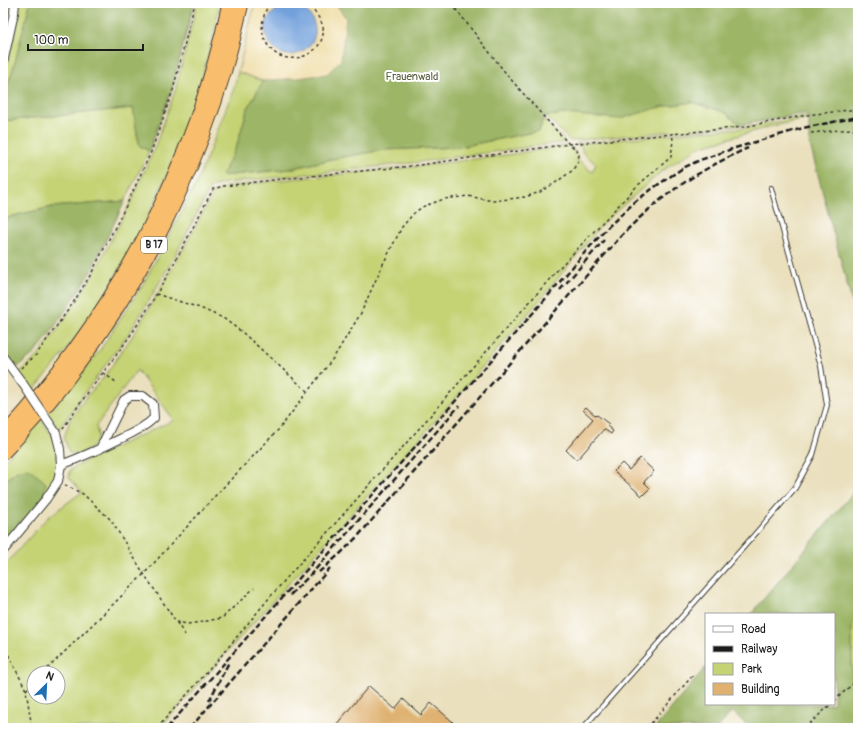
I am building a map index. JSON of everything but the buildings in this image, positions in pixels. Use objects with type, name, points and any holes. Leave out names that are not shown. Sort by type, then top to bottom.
[{"type":"highway","name":"B 17","points":[[3,436],[20,418],[56,374],[83,338],[116,288],[144,239],[174,176],[194,126],[212,71],[229,3]]},
{"type":"highway","name":"B 17","points":[[3,453],[29,426],[66,382],[93,345],[134,281],[154,245],[185,180],[210,118],[230,52],[242,3]]},
{"type":"street","points":[[3,63],[15,3]]},
{"type":"street","points":[[3,357],[23,384],[56,436],[60,449],[61,465],[58,481],[46,499],[3,551]]},
{"type":"street","points":[[61,465],[100,449],[148,424],[154,418],[153,404],[143,396],[130,396],[124,400],[100,449]]},
{"type":"lane","points":[[583,728],[785,500],[795,488],[813,455],[827,405],[821,366],[771,188]]},
{"type":"path","points":[[15,373],[36,355],[73,303],[91,274],[128,202],[151,152],[174,90],[195,3]]},
{"type":"path","points":[[269,3],[265,11],[262,25],[263,37],[271,51],[282,58],[292,59],[302,57],[313,51],[320,44],[323,26],[320,19],[308,3]]},
{"type":"path","points":[[51,665],[144,574],[215,496],[280,428],[334,357],[361,313],[402,226],[413,214],[422,207],[444,199],[468,196],[493,201],[525,198],[540,192],[573,170],[578,161],[579,155],[577,150],[569,144],[508,76],[451,3]]},
{"type":"path","points":[[56,436],[134,331],[177,258],[213,189],[224,186],[281,179],[412,166],[569,144],[743,127],[807,115],[858,109]]},
{"type":"path","points":[[811,133],[850,129],[858,131]]},
{"type":"path","points":[[157,728],[555,272],[637,186],[671,157],[673,140],[672,133]]},
{"type":"path","points":[[156,294],[200,308],[223,318],[242,332],[308,392]]},
{"type":"path","points":[[103,372],[116,382]]},
{"type":"path","points":[[58,481],[83,494],[111,520],[144,574],[185,635]]},
{"type":"path","points":[[176,622],[186,624],[222,618],[254,588]]},
{"type":"path","points":[[3,644],[26,690]]},
{"type":"path","points":[[647,728],[694,674]]},
{"type":"path","points":[[835,700],[858,679]]},
{"type":"path","points":[[28,705],[32,728]]},
{"type":"path","points":[[805,728],[830,705]]},
{"type":"green space","points":[[3,3],[11,3],[3,43]]},
{"type":"green space","points":[[20,3],[30,3],[14,66],[3,98],[3,75],[7,64]]},
{"type":"green space","points":[[30,3],[194,3],[172,89],[149,151],[140,146],[133,108],[3,121],[3,98],[14,66]]},
{"type":"green space","points":[[197,3],[220,3],[202,78],[187,124],[160,191],[129,252],[94,311],[75,339],[32,392],[19,373],[38,356],[93,275],[130,203],[153,152],[175,91]]},
{"type":"green space","name":"Frauenwald","points":[[335,3],[858,3],[858,325],[809,141],[809,119],[806,113],[741,125],[724,112],[692,102],[660,107],[620,119],[564,114],[546,116],[543,119],[539,131],[459,147],[383,150],[332,159],[290,169],[222,176],[237,145],[247,110],[263,81],[326,74],[346,18]]},
{"type":"green space","points":[[238,72],[263,81],[247,110],[237,145],[222,176],[290,169],[332,159],[383,150],[459,147],[539,131],[543,119],[566,142],[412,163],[225,183],[211,187],[175,256],[132,329],[59,430],[47,414],[100,350],[142,286],[195,186],[234,88]]},
{"type":"green space","points":[[692,102],[724,112],[741,125],[570,141],[546,116],[660,107]]},
{"type":"green space","points":[[134,108],[140,146],[149,151],[125,201],[52,207],[13,216],[3,220],[3,121]]},
{"type":"green space","points":[[808,116],[809,119],[772,126],[699,147],[663,170],[603,223],[550,288],[456,398],[160,728],[3,728],[3,567],[47,518],[82,492],[69,478],[70,470],[87,460],[174,420],[137,370],[96,426],[98,435],[97,441],[90,449],[78,455],[69,453],[64,438],[70,419],[87,396],[104,377],[135,332],[181,253],[213,193],[226,187],[413,167],[568,145],[576,152],[577,161],[581,162],[592,172],[596,164],[583,153],[581,147],[577,144],[699,131],[745,128]]},
{"type":"green space","points":[[125,201],[90,273],[72,301],[35,353],[15,369],[3,352],[3,220],[13,216],[52,207]]},
{"type":"green space","points":[[41,419],[53,437],[58,465],[55,479],[44,498],[17,471],[3,482],[3,462]]},
{"type":"green space","points":[[29,468],[46,483],[44,498],[3,545],[3,482],[17,471]]},
{"type":"green space","points":[[858,487],[858,618],[852,625],[852,728],[750,728],[732,711],[718,728],[655,728],[705,668],[705,705],[835,705],[835,613],[752,613]]},
{"type":"green space","points":[[858,618],[858,728],[852,728],[852,625]]},
{"type":"sand","points":[[255,3],[335,3],[346,18],[341,60],[327,74],[298,78],[263,81],[238,72]]},
{"type":"water","points":[[285,3],[305,3],[305,8],[312,18],[315,28],[314,37],[309,46],[303,51],[293,55],[283,54],[275,49],[268,42],[265,32],[266,23],[272,14],[284,6]]},
{"type":"railway","points":[[167,728],[586,251],[610,225],[636,201],[683,168],[700,160],[803,128],[858,117]]},
{"type":"railway","points":[[319,572],[358,536],[622,235],[651,208],[680,185],[712,166],[748,148]]},
{"type":"railway","points":[[560,290],[604,240]]},
{"type":"railway","points":[[290,595],[314,571],[459,406]]},
{"type":"railway","points":[[190,728],[330,568]]},
{"type":"railway","points":[[209,701],[229,662]]}]
